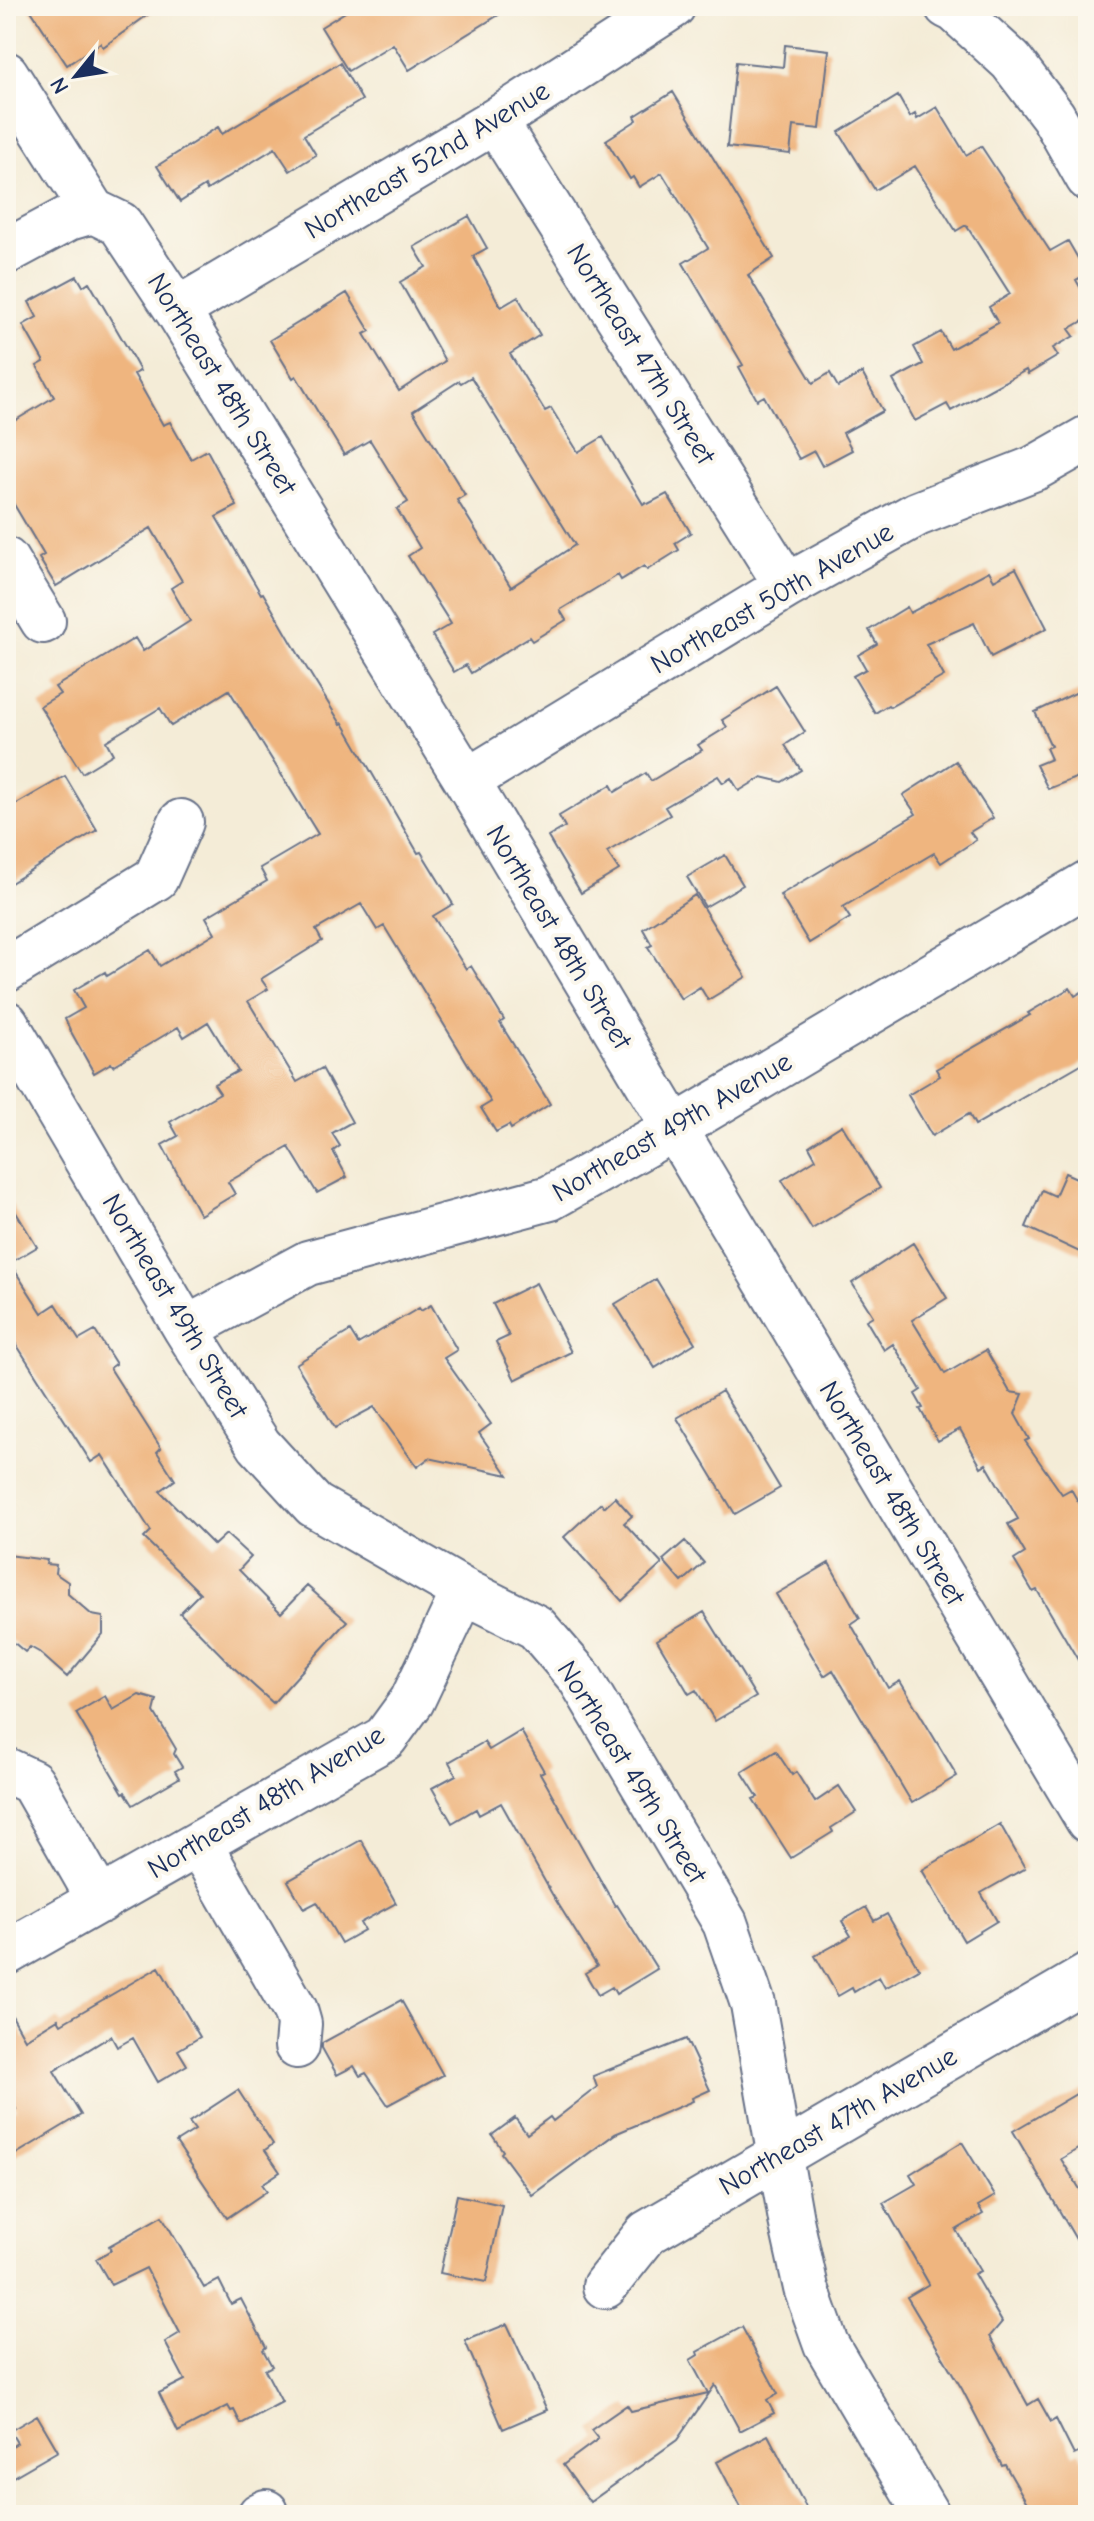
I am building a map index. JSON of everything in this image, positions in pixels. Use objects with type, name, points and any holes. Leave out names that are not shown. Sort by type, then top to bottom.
[{"type":"street","name":"Northeast 52nd Avenue","points":[[177,310],[495,121],[673,6]]},
{"type":"street","points":[[947,6],[1011,61],[1053,116],[1088,178]]},
{"type":"street","name":"Northeast 48th Street","points":[[6,74],[93,211],[120,224],[177,310],[467,781],[1088,1820]]},
{"type":"street","name":"Northeast 47th Street","points":[[495,121],[787,586]]},
{"type":"street","points":[[6,252],[69,218],[93,211]]},
{"type":"street","name":"Northeast 50th Avenue","points":[[467,781],[787,586],[917,514],[1035,468],[1088,438]]},
{"type":"street","points":[[6,560],[43,621]]},
{"type":"street","points":[[6,970],[156,878],[181,822]]},
{"type":"street","name":"Northeast 49th Avenue","points":[[186,1329],[308,1263],[550,1198],[673,1129],[1088,883]]},
{"type":"street","name":"Northeast 49th Street","points":[[6,1023],[186,1329],[259,1445],[314,1505],[464,1591],[536,1627],[580,1678],[725,1923],[753,2004],[806,2288],[826,2344],[927,2515]]},
{"type":"street","name":"Northeast 48th Avenue","points":[[6,1953],[385,1738],[412,1701],[464,1591]]},
{"type":"street","points":[[6,1770],[32,1782],[100,1901]]},
{"type":"street","points":[[199,1844],[295,2010],[299,2024],[297,2046]]},
{"type":"street","name":"Northeast 47th Avenue","points":[[605,2286],[647,2233],[1088,1976]]},
{"type":"building","points":[[28,6],[160,6],[103,47],[100,43],[67,65]]},
{"type":"building","points":[[355,6],[513,6],[409,70],[393,44],[348,71],[321,27]]},
{"type":"building","points":[[785,45],[829,50],[820,129],[793,126],[790,154],[727,147],[736,62],[783,67]]},
{"type":"building","points":[[340,63],[362,100],[304,135],[316,155],[290,171],[275,148],[207,190],[205,186],[180,202],[157,166],[218,127],[222,134]]},
{"type":"building","points":[[673,92],[774,258],[748,275],[813,383],[830,373],[838,387],[862,373],[883,411],[843,433],[852,450],[822,466],[814,451],[799,459],[764,396],[757,400],[739,367],[743,365],[683,263],[708,248],[662,173],[639,187],[633,177],[630,179],[606,140],[637,120],[635,116]]},
{"type":"building","points":[[898,96],[910,117],[915,114],[917,119],[937,107],[966,155],[981,146],[1050,251],[1068,241],[1087,274],[1076,280],[1088,301],[1088,318],[1069,329],[1074,336],[1053,348],[1058,356],[951,411],[947,404],[915,421],[893,380],[923,364],[914,347],[941,332],[951,349],[998,323],[989,307],[1010,294],[966,225],[956,231],[915,166],[875,190],[839,132]]},
{"type":"building","points":[[469,216],[487,248],[473,256],[501,307],[518,297],[540,335],[510,354],[545,411],[551,408],[578,452],[603,437],[643,504],[667,494],[691,533],[675,543],[679,550],[647,570],[644,566],[621,580],[618,575],[560,610],[566,620],[532,641],[529,637],[471,673],[466,665],[454,672],[432,635],[451,624],[408,556],[420,548],[397,509],[408,502],[370,440],[344,455],[270,340],[347,293],[370,331],[364,334],[399,391],[445,361],[400,282],[426,267],[414,247]],"holes":[[[471,377],[575,545],[511,587],[457,500],[465,495],[413,411],[459,381],[461,383]]]},
{"type":"building","points":[[77,276],[83,286],[89,282],[128,349],[140,371],[134,374],[163,425],[170,422],[191,459],[207,450],[237,506],[216,517],[343,723],[418,853],[421,852],[453,904],[433,916],[466,969],[471,966],[504,1020],[500,1023],[550,1104],[511,1129],[509,1125],[496,1132],[481,1108],[491,1102],[384,926],[377,930],[361,904],[316,930],[322,941],[261,979],[268,989],[248,1001],[297,1082],[322,1068],[352,1122],[332,1133],[340,1146],[333,1151],[347,1177],[317,1193],[289,1147],[228,1182],[235,1194],[200,1215],[162,1145],[178,1136],[170,1122],[220,1093],[214,1084],[238,1071],[208,1022],[184,1037],[178,1027],[113,1066],[111,1063],[94,1073],[70,1030],[65,1019],[84,1008],[74,990],[105,972],[107,976],[150,950],[160,966],[215,933],[206,917],[267,881],[260,868],[318,834],[229,690],[171,726],[160,708],[106,741],[113,754],[82,773],[40,706],[60,694],[55,687],[135,638],[143,651],[190,621],[171,588],[182,581],[151,528],[56,586],[39,558],[44,555],[6,491],[6,426],[54,397],[37,366],[44,362],[23,325],[37,317],[29,302]]},
{"type":"building","points":[[1016,568],[1047,628],[991,657],[974,623],[926,644],[944,676],[875,713],[853,676],[866,669],[858,655],[877,644],[869,630],[907,607],[910,613],[989,571],[994,580]]},
{"type":"building","points":[[776,686],[805,732],[785,745],[801,770],[782,782],[762,777],[739,791],[731,778],[723,783],[718,776],[665,807],[670,815],[607,852],[619,870],[581,893],[548,837],[565,827],[559,816],[611,785],[615,792],[646,773],[651,781],[702,750],[698,745],[727,727],[722,720]]},
{"type":"building","points":[[1088,687],[1088,773],[1048,789],[1036,765],[1051,759],[1046,748],[1051,746],[1035,712]]},
{"type":"building","points":[[956,761],[993,818],[970,832],[976,840],[941,863],[934,853],[843,907],[850,918],[809,943],[780,895],[916,814],[903,795]]},
{"type":"building","points":[[65,776],[97,830],[6,886],[6,810]]},
{"type":"building","points":[[725,855],[743,885],[705,907],[687,877]]},
{"type":"building","points":[[695,895],[746,977],[708,1000],[700,987],[681,999],[648,947],[652,945],[643,929]]},
{"type":"building","points":[[1070,988],[1075,996],[1088,988],[1088,1060],[975,1125],[969,1114],[932,1136],[908,1095],[940,1076],[936,1069],[1030,1015],[1028,1013]]},
{"type":"building","points":[[842,1125],[880,1188],[812,1229],[782,1180],[816,1159],[809,1146]]},
{"type":"building","points":[[1065,1173],[1088,1183],[1088,1256],[1026,1227],[1042,1190],[1055,1196]]},
{"type":"building","points":[[6,1196],[37,1247],[10,1263],[42,1313],[56,1304],[79,1340],[95,1331],[116,1364],[110,1368],[161,1448],[157,1452],[175,1480],[160,1491],[214,1545],[226,1534],[251,1557],[239,1570],[281,1613],[307,1586],[347,1621],[273,1703],[180,1613],[200,1593],[144,1538],[151,1531],[102,1455],[91,1462],[6,1328]]},
{"type":"building","points":[[913,1243],[947,1298],[912,1320],[945,1374],[986,1350],[1010,1392],[1023,1394],[1015,1414],[1029,1439],[1025,1441],[1062,1494],[1071,1489],[1088,1519],[1088,1677],[1037,1590],[1033,1592],[1014,1560],[1025,1553],[1008,1524],[1018,1519],[986,1464],[981,1467],[960,1429],[938,1441],[915,1394],[921,1390],[893,1344],[884,1350],[866,1320],[873,1316],[852,1283]]},
{"type":"building","points":[[656,1279],[695,1343],[655,1368],[615,1304]]},
{"type":"building","points":[[536,1283],[571,1352],[515,1380],[496,1342],[509,1336],[493,1304]]},
{"type":"building","points":[[431,1305],[457,1350],[444,1358],[491,1424],[479,1433],[508,1475],[429,1458],[417,1467],[374,1407],[335,1428],[296,1364],[350,1331],[358,1344],[419,1308],[421,1311]]},
{"type":"building","points":[[722,1391],[780,1488],[735,1514],[677,1418]]},
{"type":"building","points":[[615,1497],[632,1516],[624,1523],[662,1564],[622,1601],[564,1537],[601,1503],[604,1507]]},
{"type":"building","points":[[685,1541],[704,1563],[682,1582],[663,1560]]},
{"type":"building","points":[[8,1555],[47,1560],[46,1564],[56,1565],[55,1573],[68,1582],[68,1594],[92,1615],[103,1617],[103,1634],[67,1677],[39,1652],[30,1647],[25,1652],[6,1636]]},
{"type":"building","points":[[829,1563],[860,1618],[851,1624],[888,1688],[900,1681],[957,1776],[912,1803],[833,1670],[824,1676],[776,1594]]},
{"type":"building","points":[[704,1612],[756,1697],[715,1721],[696,1690],[689,1694],[657,1640]]},
{"type":"building","points":[[139,1695],[157,1700],[154,1712],[176,1749],[174,1754],[182,1767],[175,1771],[179,1778],[133,1805],[76,1713],[105,1696],[113,1710]]},
{"type":"building","points":[[521,1731],[544,1771],[540,1773],[615,1906],[657,1969],[616,1994],[612,1987],[598,1995],[585,1973],[597,1966],[501,1803],[479,1815],[476,1809],[452,1823],[432,1788],[456,1775],[449,1762],[484,1742],[489,1750]]},
{"type":"building","points":[[776,1751],[792,1775],[796,1772],[815,1802],[839,1786],[856,1812],[831,1828],[833,1832],[791,1858],[753,1799],[758,1797],[742,1772]]},
{"type":"building","points":[[1000,1824],[1025,1868],[981,1893],[997,1921],[964,1941],[922,1870]]},
{"type":"building","points":[[361,1840],[396,1903],[360,1923],[364,1930],[341,1943],[317,1902],[304,1909],[288,1881]]},
{"type":"building","points":[[866,1907],[874,1921],[887,1914],[919,1969],[885,1988],[879,1977],[854,1992],[852,1988],[838,1996],[815,1956],[851,1936],[842,1921]]},
{"type":"building","points":[[159,1967],[200,2037],[178,2050],[187,2065],[158,2082],[133,2038],[117,2047],[111,2036],[54,2071],[81,2115],[6,2160],[6,2115],[16,2109],[6,2092],[6,2005],[25,2039],[58,2019],[61,2024]]},
{"type":"building","points":[[401,2000],[443,2075],[388,2105],[366,2073],[360,2076],[354,2066],[337,2075],[322,2043]]},
{"type":"building","points":[[686,2039],[710,2090],[692,2098],[693,2101],[615,2134],[532,2195],[501,2153],[503,2151],[492,2135],[515,2118],[527,2134],[550,2117],[553,2121],[597,2087],[593,2076]]},
{"type":"building","points":[[1088,2087],[1088,2143],[1061,2159],[1088,2202],[1088,2260],[1013,2131]]},
{"type":"building","points":[[238,2090],[273,2144],[265,2150],[280,2172],[262,2184],[267,2191],[227,2218],[176,2142],[195,2130],[189,2122]]},
{"type":"building","points":[[962,2142],[995,2196],[978,2206],[983,2214],[956,2230],[980,2271],[974,2274],[1002,2322],[990,2336],[1028,2405],[1038,2399],[1051,2422],[1056,2419],[1074,2455],[1080,2452],[1088,2466],[1088,2515],[1034,2515],[1005,2465],[1002,2466],[962,2389],[907,2297],[929,2284],[883,2203],[916,2184],[910,2174]]},
{"type":"building","points":[[457,2195],[502,2205],[486,2282],[440,2273]]},
{"type":"building","points":[[162,2216],[204,2288],[219,2280],[231,2304],[241,2299],[266,2347],[263,2350],[272,2366],[265,2370],[282,2402],[241,2424],[234,2410],[231,2411],[228,2406],[178,2432],[159,2393],[185,2380],[165,2342],[180,2333],[146,2268],[111,2285],[96,2259],[111,2250],[109,2246]]},
{"type":"building","points":[[507,2324],[547,2410],[503,2429],[465,2341]]},
{"type":"building","points":[[742,2327],[778,2394],[767,2400],[774,2413],[740,2431],[715,2385],[677,2440],[590,2502],[563,2465],[598,2439],[591,2430],[627,2405],[631,2411],[708,2393],[690,2360],[698,2355],[697,2352]]},
{"type":"building","points":[[37,2415],[58,2451],[6,2481],[6,2450],[17,2443],[10,2431]]},
{"type":"building","points":[[768,2435],[810,2515],[745,2515],[717,2462]]}]
